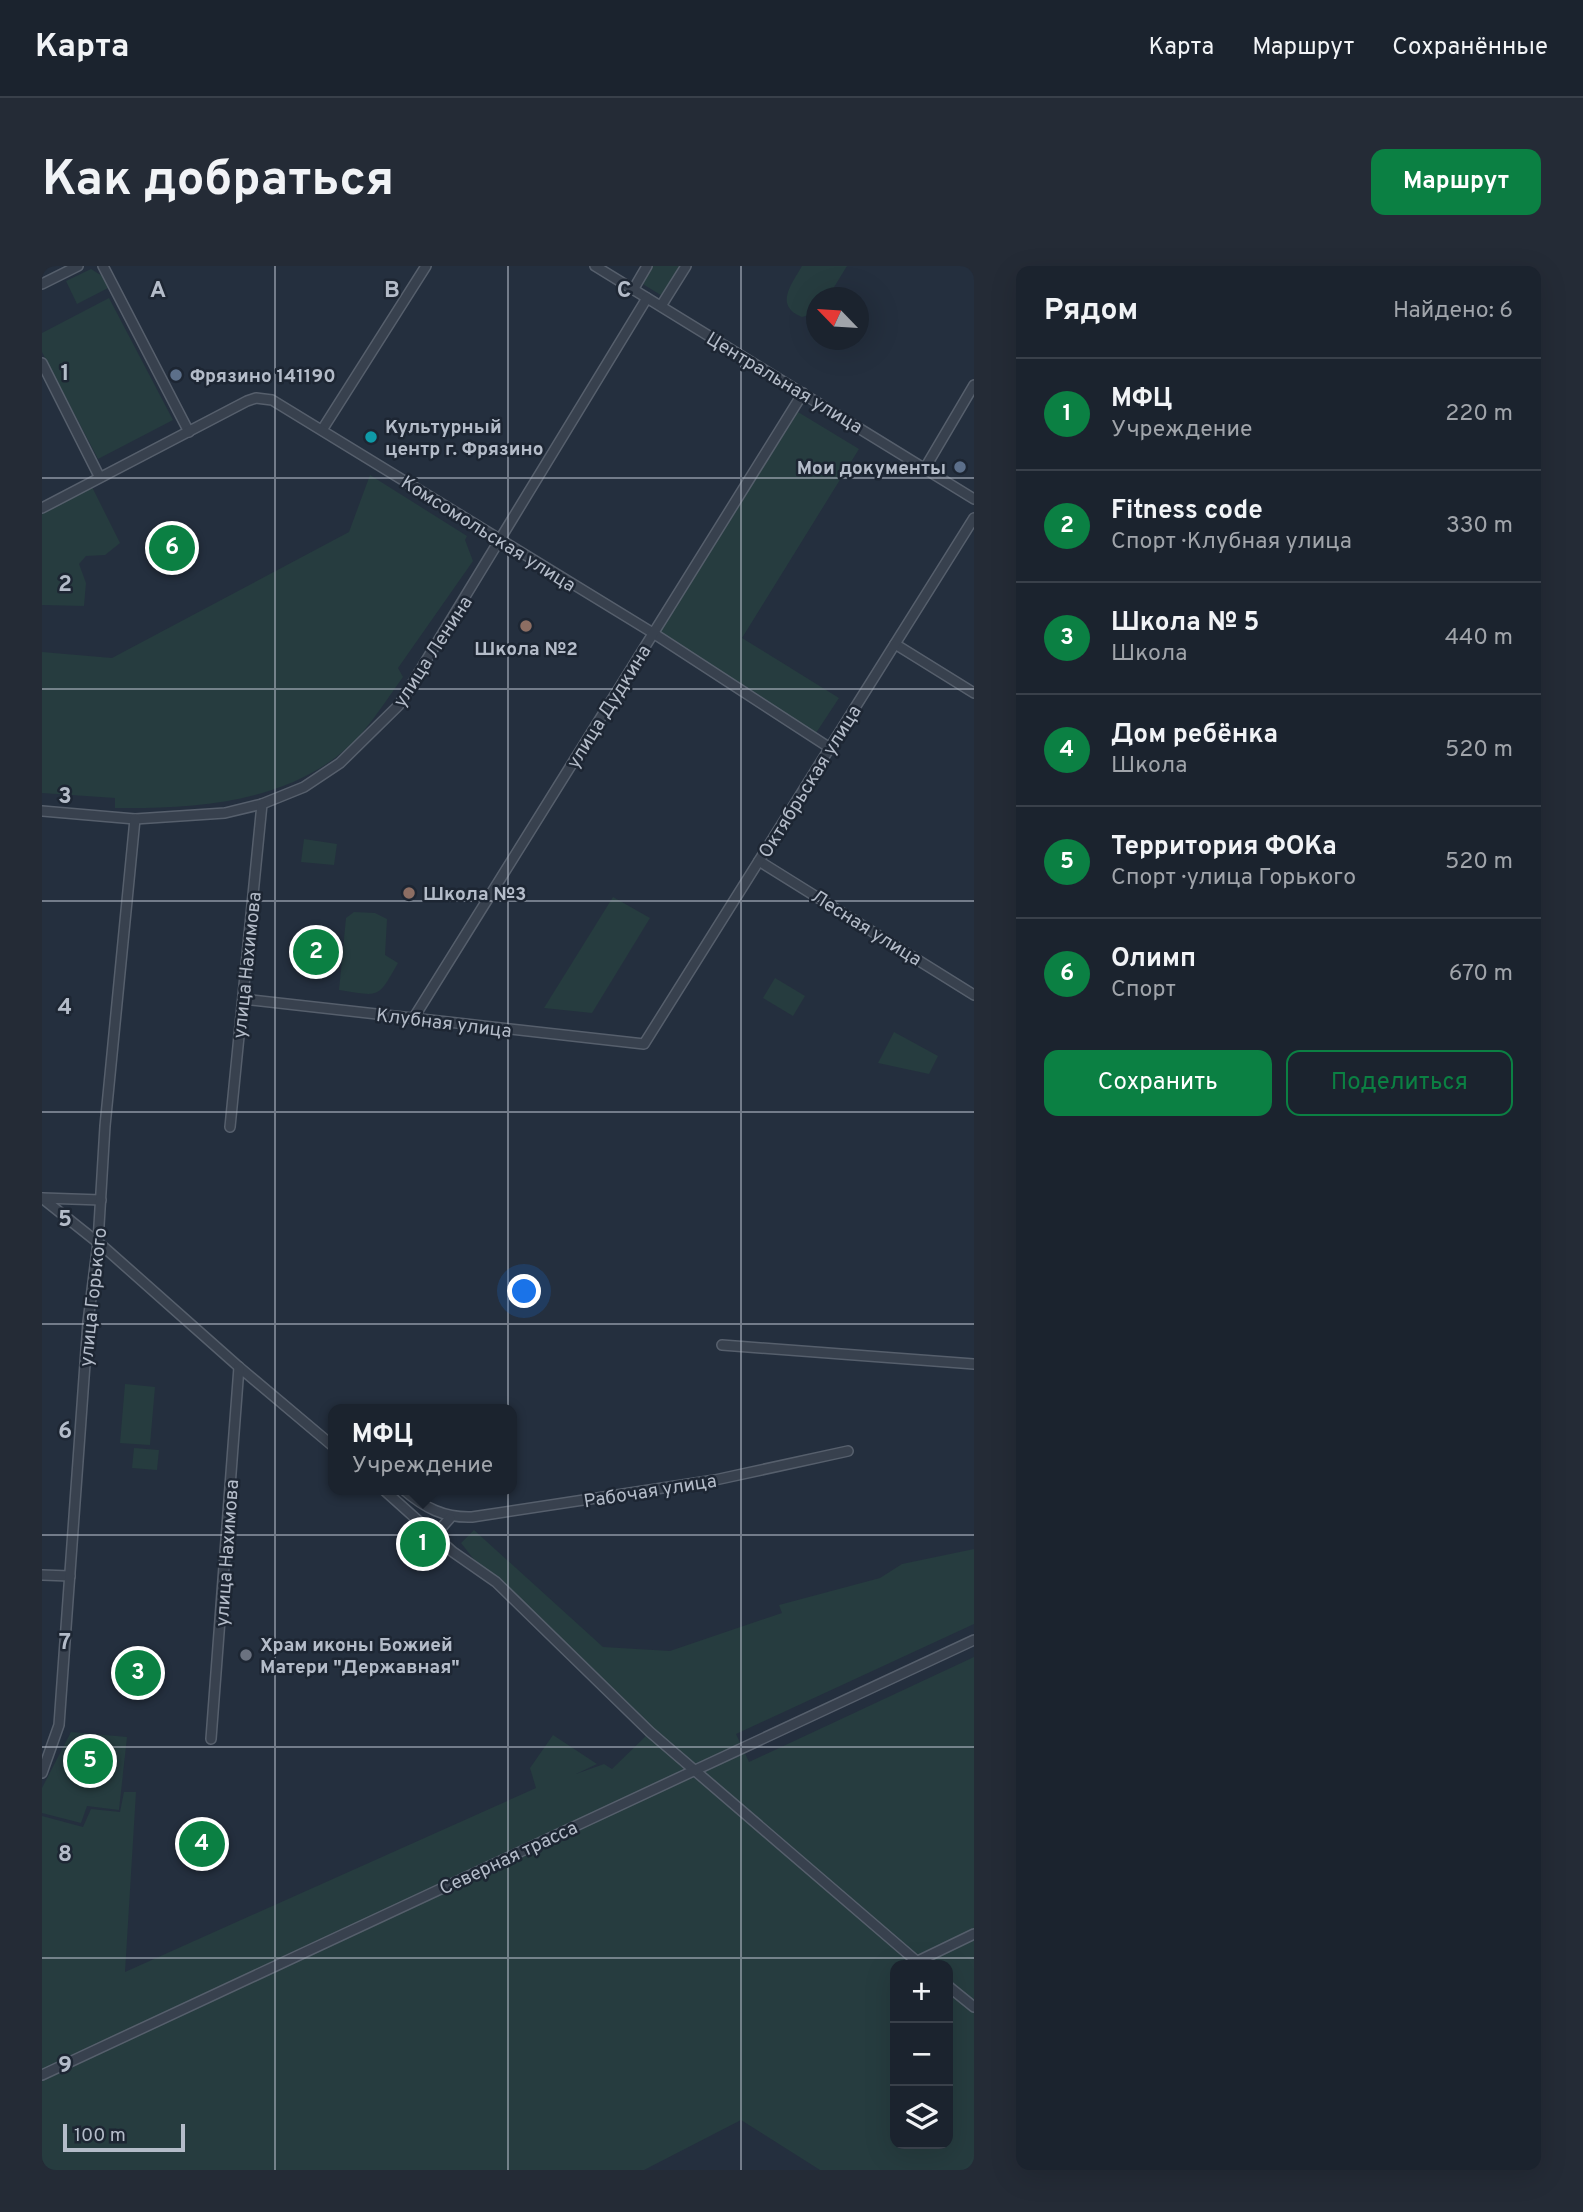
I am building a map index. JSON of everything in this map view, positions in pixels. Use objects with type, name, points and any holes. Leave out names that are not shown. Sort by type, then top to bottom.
[{"type":"street","points":[[42,284],[78,266]]},
{"type":"street","points":[[103,266],[189,432]]},
{"type":"street","points":[[322,430],[426,266]]},
{"type":"street","name":"Центральная улица","points":[[595,266],[974,499]]},
{"type":"street","points":[[633,290],[647,266]]},
{"type":"street","points":[[661,306],[686,266]]},
{"type":"street","name":"улица Ленина","points":[[42,811],[135,819],[200,816],[262,804],[304,787],[340,763],[399,705],[648,298]]},
{"type":"street","points":[[42,363],[99,476]]},
{"type":"street","points":[[925,468],[974,385]]},
{"type":"street","name":"улица Дудкина","points":[[413,1018],[803,393]]},
{"type":"street","name":"Комсомольская улица","points":[[42,508],[247,401],[264,398],[322,430],[501,540],[830,748]]},
{"type":"street","name":"Октябрьская улица","points":[[644,1044],[974,518]]},
{"type":"street","points":[[895,643],[974,693]]},
{"type":"street","name":"улица Нахимова","points":[[230,1127],[262,804]]},
{"type":"street","name":"улица Горького","points":[[42,1773],[59,1725],[88,1322],[98,1242],[105,1126],[135,819]]},
{"type":"street","name":"Лесная улица","points":[[759,861],[974,995]]},
{"type":"street","name":"Клубная улица","points":[[243,999],[644,1044]]},
{"type":"street","points":[[42,1198],[101,1200]]},
{"type":"street","points":[[42,1198],[98,1242],[328,1442]]},
{"type":"street","points":[[722,1345],[974,1364]]},
{"type":"street","name":"улица Нахимова","points":[[211,1739],[239,1367]]},
{"type":"street","name":"Рабочая улица","points":[[450,1518],[531,1510],[715,1480],[848,1451]]},
{"type":"street","points":[[390,1495],[453,1552],[496,1582],[602,1687],[916,1960]]},
{"type":"street","points":[[411,1495],[425,1506],[450,1518],[435,1535]]},
{"type":"street","points":[[42,1575],[70,1576]]},
{"type":"street","name":"Северная трасса","points":[[42,2076],[695,1768],[974,1640]]},
{"type":"street","points":[[925,1960],[974,1934]]},
{"type":"street","points":[[953,1990],[974,2007]]},
{"type":"green space","points":[[652,266],[682,266],[664,297],[641,283]]},
{"type":"green space","points":[[802,266],[847,266],[834,287],[806,287],[806,316],[802,317],[789,307],[787,294]]},
{"type":"green space","points":[[91,269],[107,279],[110,287],[77,304],[66,281]]},
{"type":"green space","points":[[109,298],[173,420],[98,459],[42,352],[42,333]]},
{"type":"green space","points":[[798,412],[859,449],[742,638],[839,698],[816,733],[659,632]]},
{"type":"green space","points":[[370,475],[467,536],[465,540],[473,561],[398,668],[403,677],[362,733],[337,756],[310,774],[248,797],[181,806],[115,808],[115,798],[42,793],[42,652],[112,658],[349,532]]},
{"type":"green space","points":[[89,481],[120,543],[105,555],[86,556],[79,564],[86,583],[84,606],[42,605],[42,512]]},
{"type":"green space","points":[[304,839],[337,844],[334,865],[301,862]]},
{"type":"green space","points":[[613,897],[650,918],[592,1013],[544,1008]]},
{"type":"green space","points":[[354,912],[375,913],[387,919],[385,955],[398,963],[386,984],[376,993],[339,990],[346,918]]},
{"type":"green space","points":[[775,978],[805,996],[793,1016],[763,998]]},
{"type":"green space","points":[[894,1032],[938,1056],[929,1074],[878,1063]]},
{"type":"green space","points":[[125,1384],[155,1387],[150,1445],[120,1443]]},
{"type":"green space","points":[[134,1448],[159,1450],[157,1470],[132,1468]]},
{"type":"green space","points":[[474,1530],[603,1647],[670,1651],[782,1613],[779,1605],[880,1578],[902,1564],[974,1549],[974,1624],[736,1734],[749,1762],[974,1657],[974,2170],[820,2170],[741,2120],[644,2170],[42,2170],[42,1816],[83,1827],[91,1809],[120,1812],[124,1792],[136,1792],[125,1972],[536,1788],[530,1768],[553,1735],[597,1764],[576,1774],[604,1764],[612,1769],[650,1732],[479,1566],[461,1543]]},
{"type":"green space","points":[[71,1732],[127,1737],[119,1810],[87,1806],[81,1823],[42,1813],[42,1788]]},
{"type":"place","name":"Фрязино 141190","points":[[176,375]]},
{"type":"place","name":"Культурный центр г. Фрязино","points":[[371,437]]},
{"type":"place","name":"Мои документы","points":[[960,467]]},
{"type":"place","name":"Олимп","points":[[172,548]]},
{"type":"place","name":"Школа №2","points":[[526,626]]},
{"type":"place","name":"Школа №3","points":[[409,893]]},
{"type":"place","name":"Fitness code","points":[[316,952]]},
{"type":"place","name":"МФЦ","points":[[423,1544]]},
{"type":"place","name":"Храм иконы Божией Матери \"Державная\"","points":[[246,1655]]},
{"type":"place","name":"Школа № 5","points":[[138,1673]]},
{"type":"place","name":"Территория ФОКа","points":[[90,1761]]},
{"type":"place","name":"Дом ребёнка","points":[[202,1844]]}]
